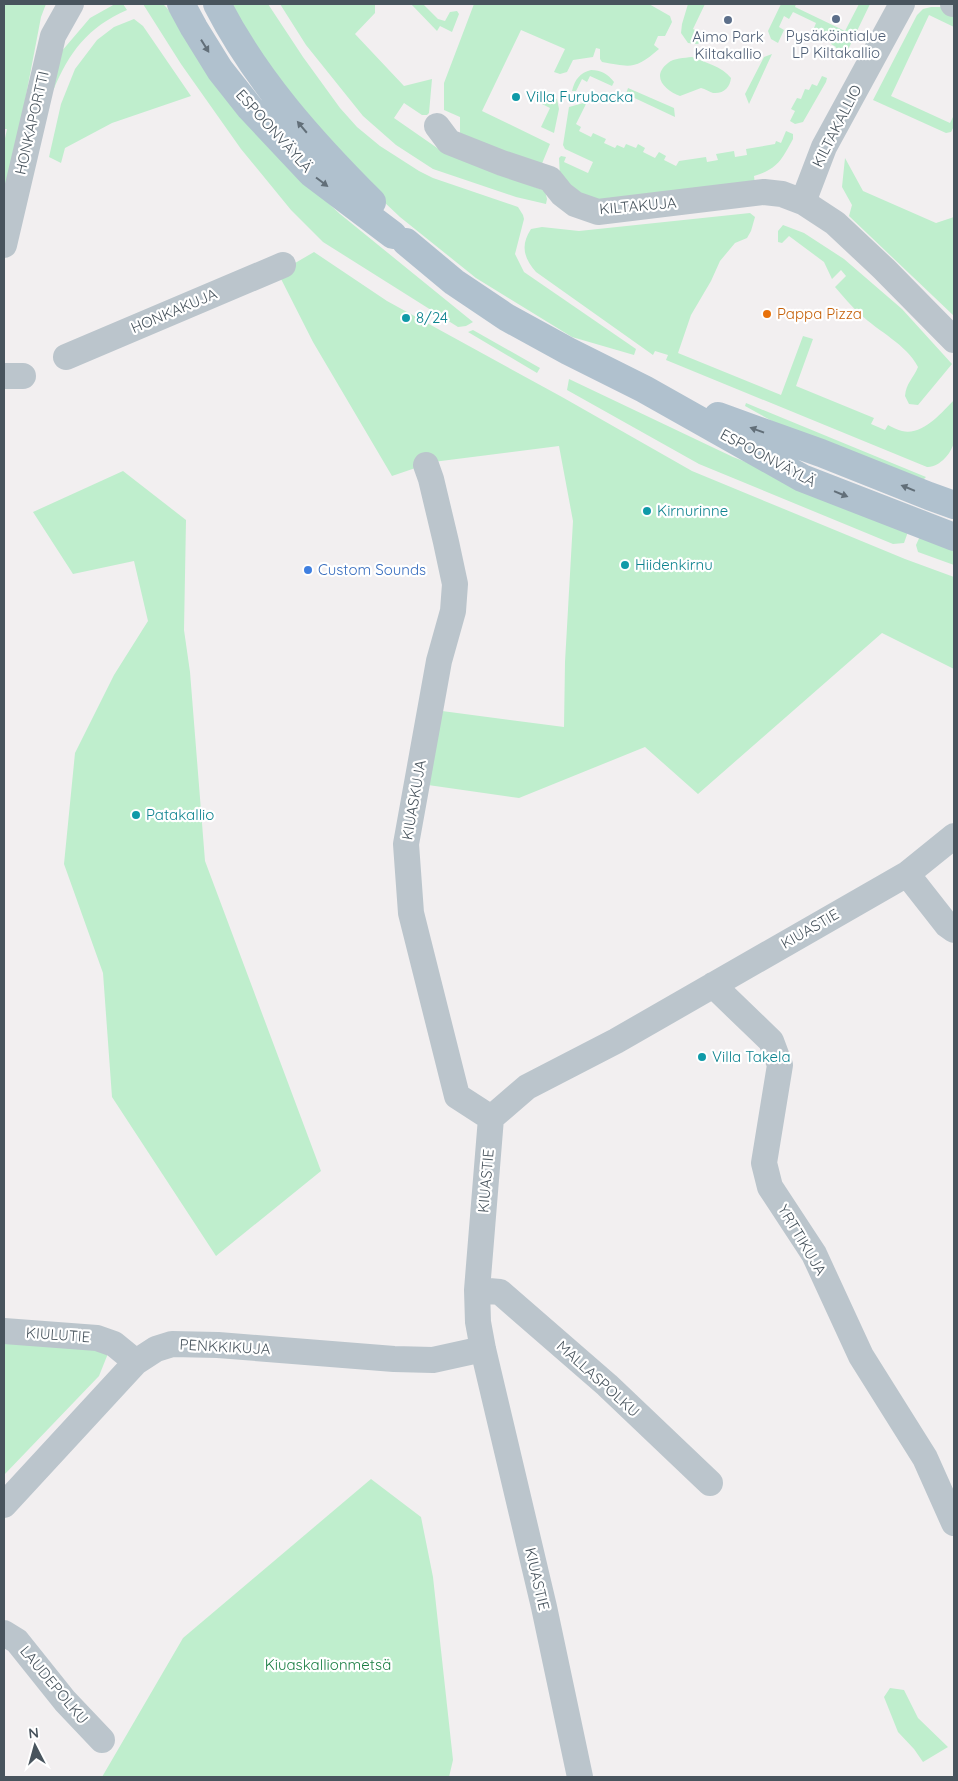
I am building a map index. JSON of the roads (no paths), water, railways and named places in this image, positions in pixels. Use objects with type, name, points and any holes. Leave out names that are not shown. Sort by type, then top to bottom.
[{"type":"main road","name":"ESPOONVÄYLÄ","points":[[181,4],[220,70],[257,115],[311,173],[398,234],[454,282],[506,316],[568,351],[644,389],[802,478],[954,537]]},
{"type":"main road","name":"ESPOONVÄYLÄ","points":[[217,4],[245,54],[274,94],[328,158],[398,234]]},
{"type":"main road","name":"ESPOONVÄYLÄ","points":[[644,389],[812,450],[954,505]]},
{"type":"street","name":"HONKAPORTTI","points":[[4,245],[53,36],[71,4]]},
{"type":"street","name":"KILTAKALLIO","points":[[803,202],[824,147],[902,4]]},
{"type":"street","name":"KILTAKUJA","points":[[437,126],[449,142],[550,179],[562,194],[575,204],[598,212],[764,192],[782,194],[803,202]]},
{"type":"street","points":[[803,202],[835,224],[884,269],[954,340]]},
{"type":"street","name":"HONKAKUJA","points":[[66,357],[283,264]]},
{"type":"street","name":"KIUASKUJA","points":[[426,465],[432,480],[455,584],[453,611],[438,661],[406,844],[411,913],[457,1096],[491,1118]]},
{"type":"street","name":"KIUASTIE","points":[[580,1777],[542,1598],[478,1322],[477,1290],[491,1118],[527,1087],[616,1041],[906,874],[954,836]]},
{"type":"street","points":[[906,874],[954,930]]},
{"type":"street","name":"YRTTIKUJA","points":[[713,985],[771,1041],[780,1065],[764,1163],[770,1187],[814,1254],[861,1356],[925,1458],[954,1524]]},
{"type":"street","name":"MALLASPOLKU","points":[[477,1290],[500,1292],[607,1385],[710,1483]]},
{"type":"street","name":"KIULUTIE","points":[[4,1331],[97,1338],[114,1344],[136,1362]]},
{"type":"street","name":"PENKKIKUJA","points":[[4,1504],[136,1362],[156,1349],[172,1344],[218,1345],[433,1360],[483,1349]]},
{"type":"street","name":"LAUDEPOLKU","points":[[4,1633],[17,1641],[65,1701],[102,1740]]},
{"type":"place","name":"Pysäköintialue LP Kiltakallio","points":[[836,19]]},
{"type":"place","name":"Aimo Park Kiltakallio","points":[[728,20]]},
{"type":"place","name":"Villa Furubacka","points":[[516,97]]},
{"type":"place","name":"Pappa Pizza","points":[[767,314]]},
{"type":"place","name":"8/24","points":[[406,318]]},
{"type":"place","name":"Kirnurinne","points":[[647,511]]},
{"type":"place","name":"Hiidenkirnu","points":[[625,565]]},
{"type":"place","name":"Custom Sounds","points":[[308,570]]},
{"type":"place","name":"Patakallio","points":[[136,815]]},
{"type":"place","name":"Villa Takela","points":[[702,1057]]},
{"type":"park label","name":"Kiuaskallionmetsä","points":[[328,1665]]}]
